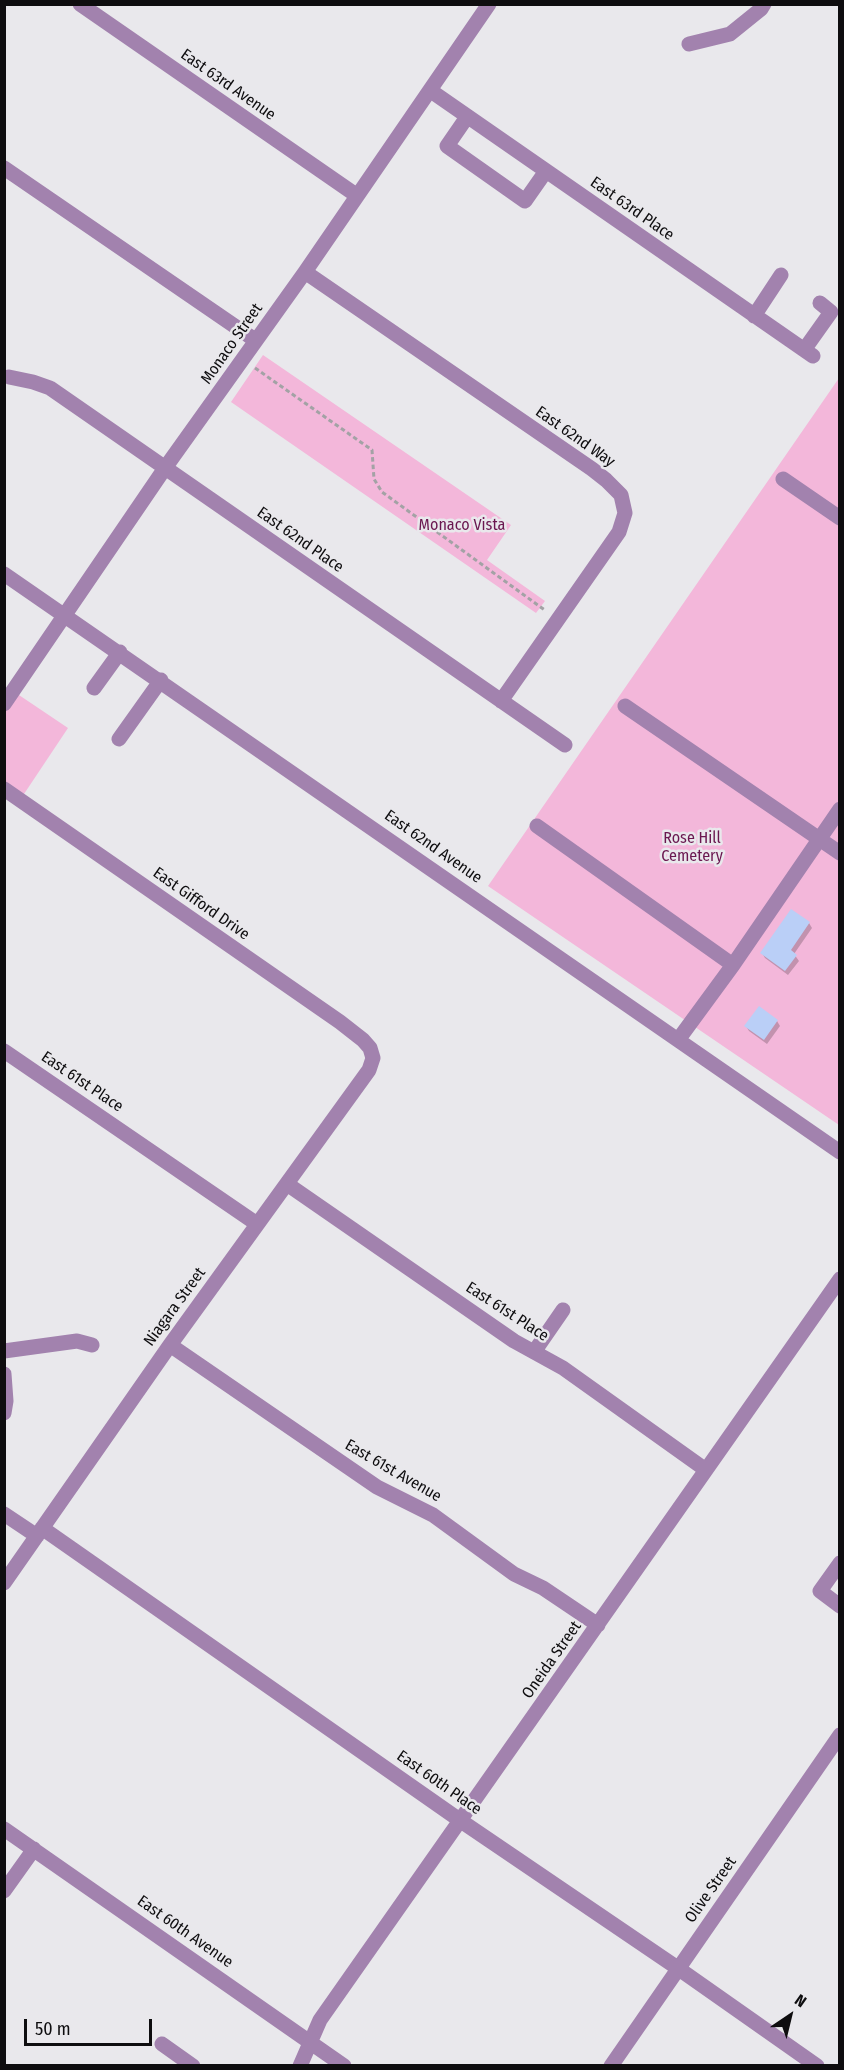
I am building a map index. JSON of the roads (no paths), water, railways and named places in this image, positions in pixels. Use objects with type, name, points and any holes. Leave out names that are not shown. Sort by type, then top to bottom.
[{"type":"street","name":"East 63rd Avenue","points":[[80,4],[356,195]]},
{"type":"street","name":"Monaco Street","points":[[4,704],[165,468],[431,92],[489,4]]},
{"type":"street","points":[[689,44],[730,34],[764,4]]},
{"type":"street","name":"East 63rd Place","points":[[431,92],[808,353],[831,312],[820,303]]},
{"type":"street","points":[[467,117],[447,146],[525,201],[546,171]]},
{"type":"street","points":[[4,168],[255,340]]},
{"type":"street","name":"East 62nd Way","points":[[304,272],[592,469],[621,495],[625,513],[619,532],[501,701]]},
{"type":"street","points":[[754,316],[781,275]]},
{"type":"street","name":"East 62nd Place","points":[[9,377],[50,388],[565,745]]},
{"type":"street","points":[[783,479],[840,518]]},
{"type":"street","name":"East 62nd Avenue","points":[[4,574],[161,680],[840,1152]]},
{"type":"street","points":[[94,688],[120,652]]},
{"type":"street","points":[[119,739],[161,680]]},
{"type":"street","points":[[625,706],[840,853]]},
{"type":"street","name":"East Gifford Drive","points":[[4,789],[340,1022],[363,1040],[372,1053]]},
{"type":"street","points":[[678,1040],[733,965],[840,809]]},
{"type":"street","points":[[537,826],[733,965]]},
{"type":"street","name":"East 61st Place","points":[[4,1051],[258,1224]]},
{"type":"street","name":"Niagara Street","points":[[4,1583],[170,1345],[369,1070],[373,1058],[372,1053]]},
{"type":"street","name":"East 61st Place","points":[[287,1184],[514,1341],[563,1368],[706,1470]]},
{"type":"street","name":"Oneida Street","points":[[300,2066],[320,2020],[840,1279]]},
{"type":"street","points":[[534,1352],[563,1310]]},
{"type":"street","points":[[4,1351],[77,1341],[92,1345]]},
{"type":"street","name":"East 61st Avenue","points":[[170,1345],[377,1487],[433,1515],[514,1574],[543,1588],[598,1625]]},
{"type":"street","points":[[4,1374],[6,1401],[4,1413]]},
{"type":"street","name":"East 60th Place","points":[[4,1514],[39,1532],[679,1969],[817,2066]]},
{"type":"street","points":[[840,1563],[820,1591],[840,1606]]},
{"type":"street","name":"Olive Street","points":[[611,2066],[840,1736]]},
{"type":"street","name":"East 60th Avenue","points":[[4,1829],[344,2066]]},
{"type":"street","points":[[4,1891],[34,1849]]},
{"type":"street","points":[[162,2044],[193,2066]]},
{"type":"park label","name":"Monaco Vista","points":[[462,526]]},
{"type":"park label","name":"Rose Hill Cemetery","points":[[692,848]]}]
